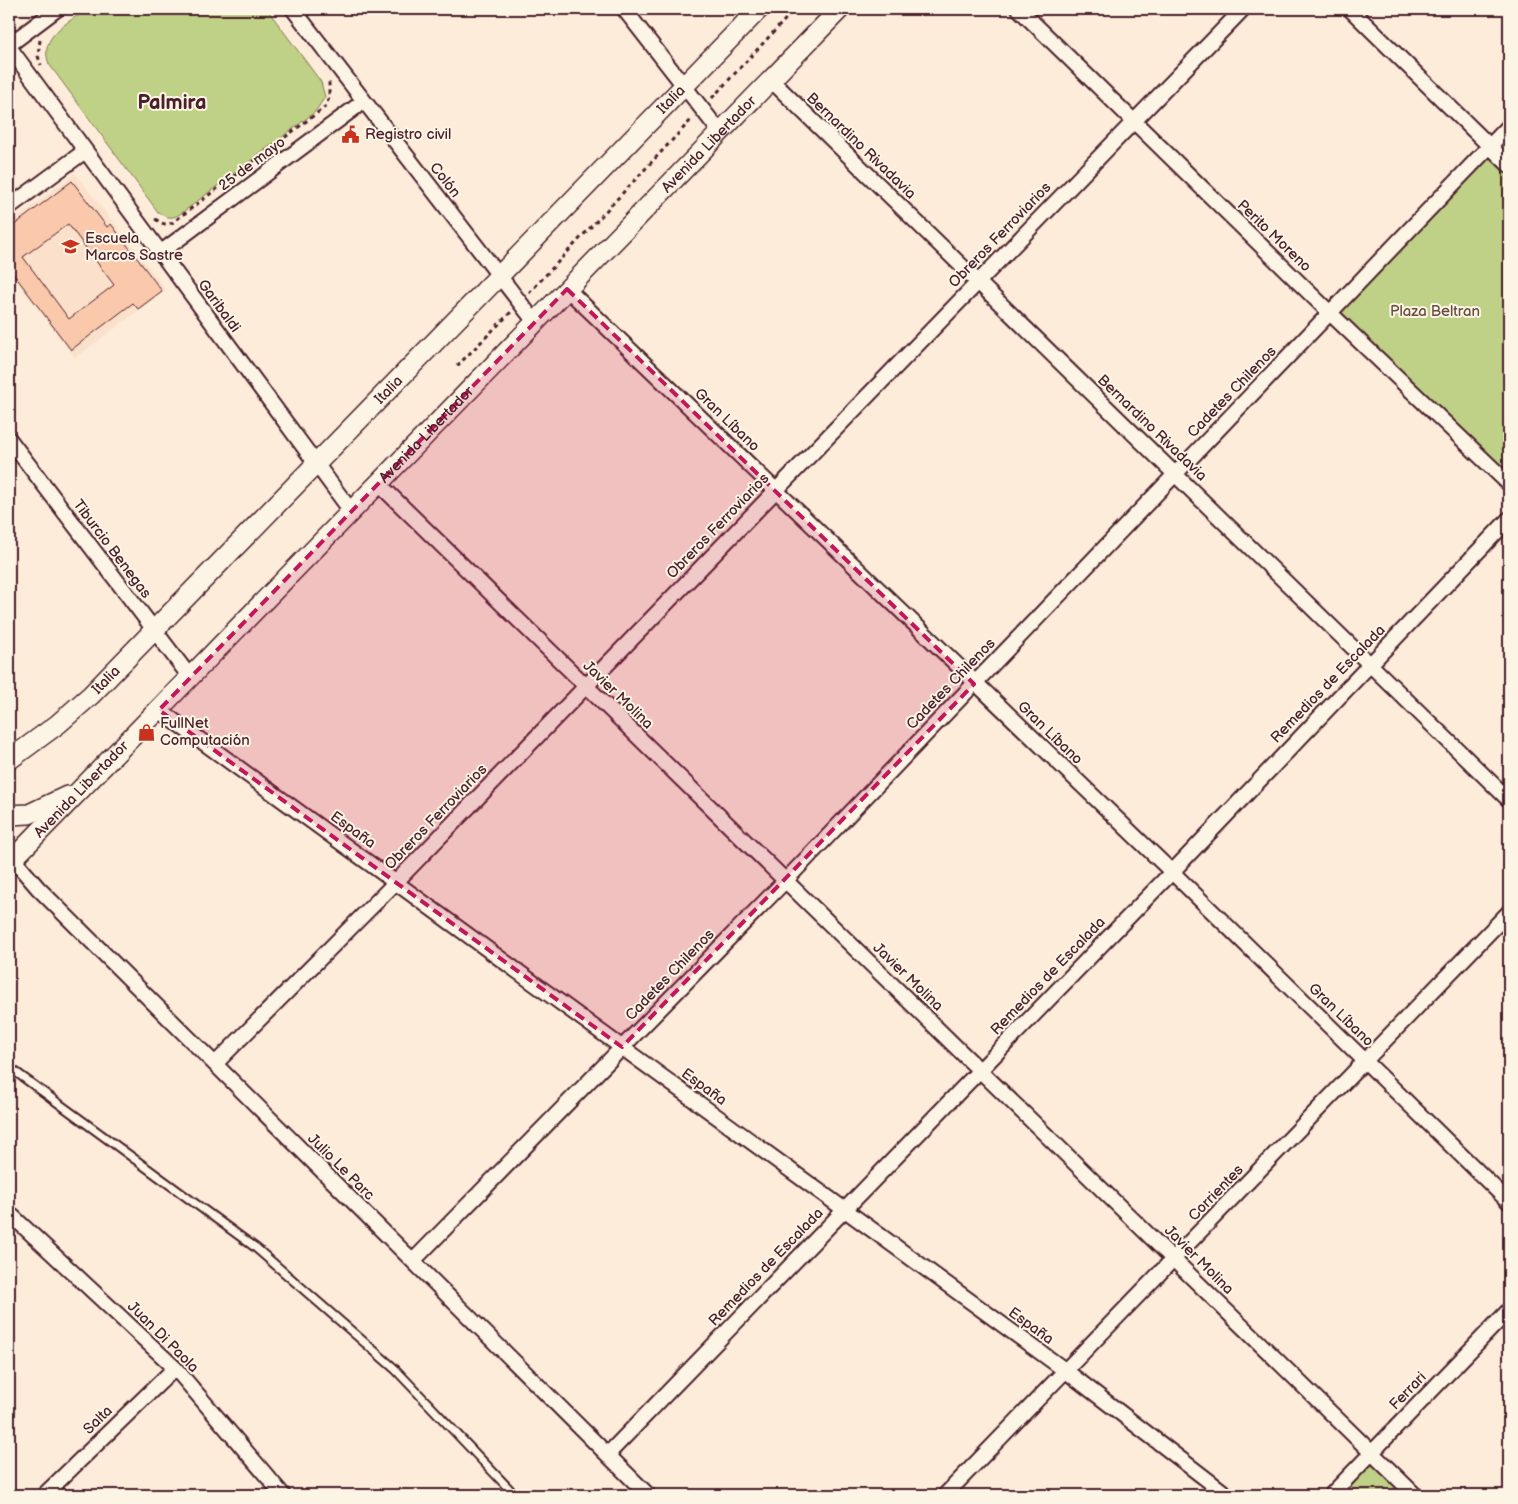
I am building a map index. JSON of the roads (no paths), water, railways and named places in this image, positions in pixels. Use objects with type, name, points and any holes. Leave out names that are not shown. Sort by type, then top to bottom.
[{"type":"main road","name":"Italia","points":[[9,760],[74,711],[154,632],[760,9]]},
{"type":"main road","name":"Avenida Libertador","points":[[10,859],[159,710],[840,9]]},
{"type":"main road","points":[[9,816],[28,814],[80,790]]},
{"type":"street","points":[[9,46],[57,9]]},
{"type":"street","name":"Colón","points":[[293,9],[535,322]]},
{"type":"street","points":[[624,9],[720,132]]},
{"type":"street","name":"Perito Moreno","points":[[1019,9],[1330,314],[1509,484]]},
{"type":"street","name":"Obreros Ferroviarios","points":[[215,1064],[396,882],[1243,9]]},
{"type":"street","points":[[1350,9],[1509,164]]},
{"type":"street","name":"Garibaldi","points":[[9,46],[315,465],[351,511]]},
{"type":"street","name":"Bernardino Rivadavia","points":[[771,80],[1509,800]]},
{"type":"street","name":"25 de mayo","points":[[160,253],[364,101]]},
{"type":"street","name":"Cadetes Chilenos","points":[[413,1261],[785,881],[1509,126]]},
{"type":"street","points":[[9,207],[85,151]]},
{"type":"street","name":"Gran Líbano","points":[[567,289],[974,684],[1172,872],[1509,1202]]},
{"type":"street","name":"Tiburcio Benegas","points":[[9,439],[190,678]]},
{"type":"street","name":"Javier Molina","points":[[378,483],[1415,1495]]},
{"type":"street","name":"Remedios de Escalada","points":[[608,1454],[1172,872],[1509,519]]},
{"type":"street","name":"España","points":[[159,710],[1066,1370],[1227,1495]]},
{"type":"street","name":"Julio Le Parc","points":[[10,859],[648,1495]]},
{"type":"street","name":"Corrientes","points":[[945,1495],[1509,912]]},
{"type":"street","name":"Juan Di Paola","points":[[11,1218],[175,1368],[283,1495]]},
{"type":"street","name":"Ferrari","points":[[1330,1495],[1509,1310]]},
{"type":"street","name":"Salta","points":[[44,1495],[175,1368]]},
{"type":"lane","points":[[9,1067],[256,1248],[395,1369],[515,1495]]},
{"type":"place","name":"Registro civil","points":[[351,134]]},
{"type":"place","name":"Escuela Marcos Sastre","points":[[71,247]]},
{"type":"place","name":"FullNet Computación","points":[[146,732]]},
{"type":"district","name":"Palmira","points":[[172,103]]},
{"type":"park label","name":"Plaza Beltran","points":[[1435,311]]}]
